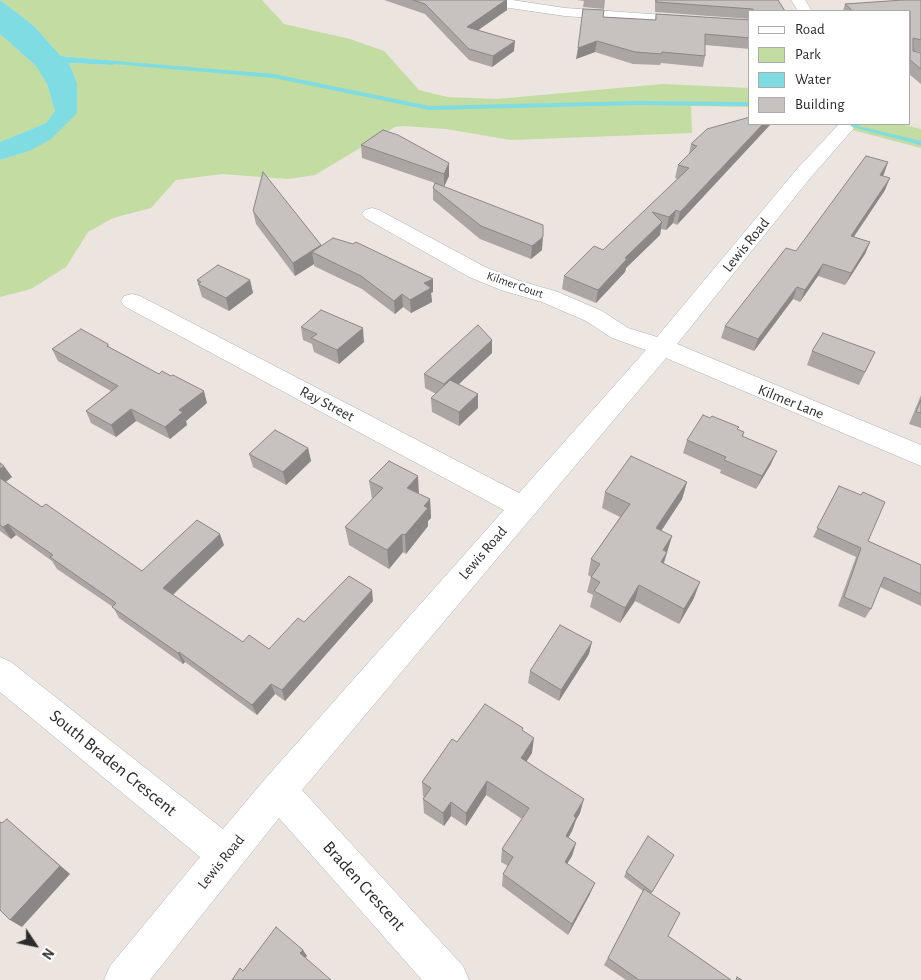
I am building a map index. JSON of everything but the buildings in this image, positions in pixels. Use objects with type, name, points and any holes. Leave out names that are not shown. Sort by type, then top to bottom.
[{"type":"street","points":[[482,0],[538,9],[748,26]]},
{"type":"street","points":[[634,0],[640,17]]},
{"type":"street","points":[[530,26],[538,9]]},
{"type":"street","name":"Lewis Road","points":[[124,980],[278,791],[662,347],[804,173],[844,128]]},
{"type":"street","name":"Kilmer Court","points":[[372,214],[477,272],[509,285],[550,297],[594,316],[620,333],[662,347]]},
{"type":"street","name":"Ray Street","points":[[132,301],[522,507]]},
{"type":"street","name":"Kilmer Lane","points":[[662,347],[921,456]]},
{"type":"street","name":"South Braden Crescent","points":[[0,672],[226,854]]},
{"type":"street","name":"Braden Crescent","points":[[278,791],[449,980]]},
{"type":"green space","points":[[0,0],[262,0],[284,24],[350,39],[384,51],[419,90],[447,97],[497,99],[663,84],[748,88],[748,107],[691,106],[692,133],[511,140],[446,129],[395,127],[315,175],[288,179],[222,174],[176,180],[151,208],[113,218],[88,232],[66,267],[31,289],[0,297],[0,160],[29,151],[77,83],[69,63],[113,65],[115,61],[61,56],[33,25]]},
{"type":"green space","points":[[0,34],[36,66],[47,84],[55,111],[46,123],[0,142]]},
{"type":"green space","points":[[834,125],[905,125],[921,129],[921,148]]},
{"type":"water","points":[[0,0],[33,25],[61,56],[116,61],[113,65],[69,63],[77,83],[77,113],[50,140],[29,151],[0,160],[0,142],[46,123],[55,111],[47,84],[36,66],[0,34]]},
{"type":"waterway","points":[[104,62],[274,76],[429,108],[637,103],[748,104]]},
{"type":"waterway","points":[[848,125],[921,143]]}]
